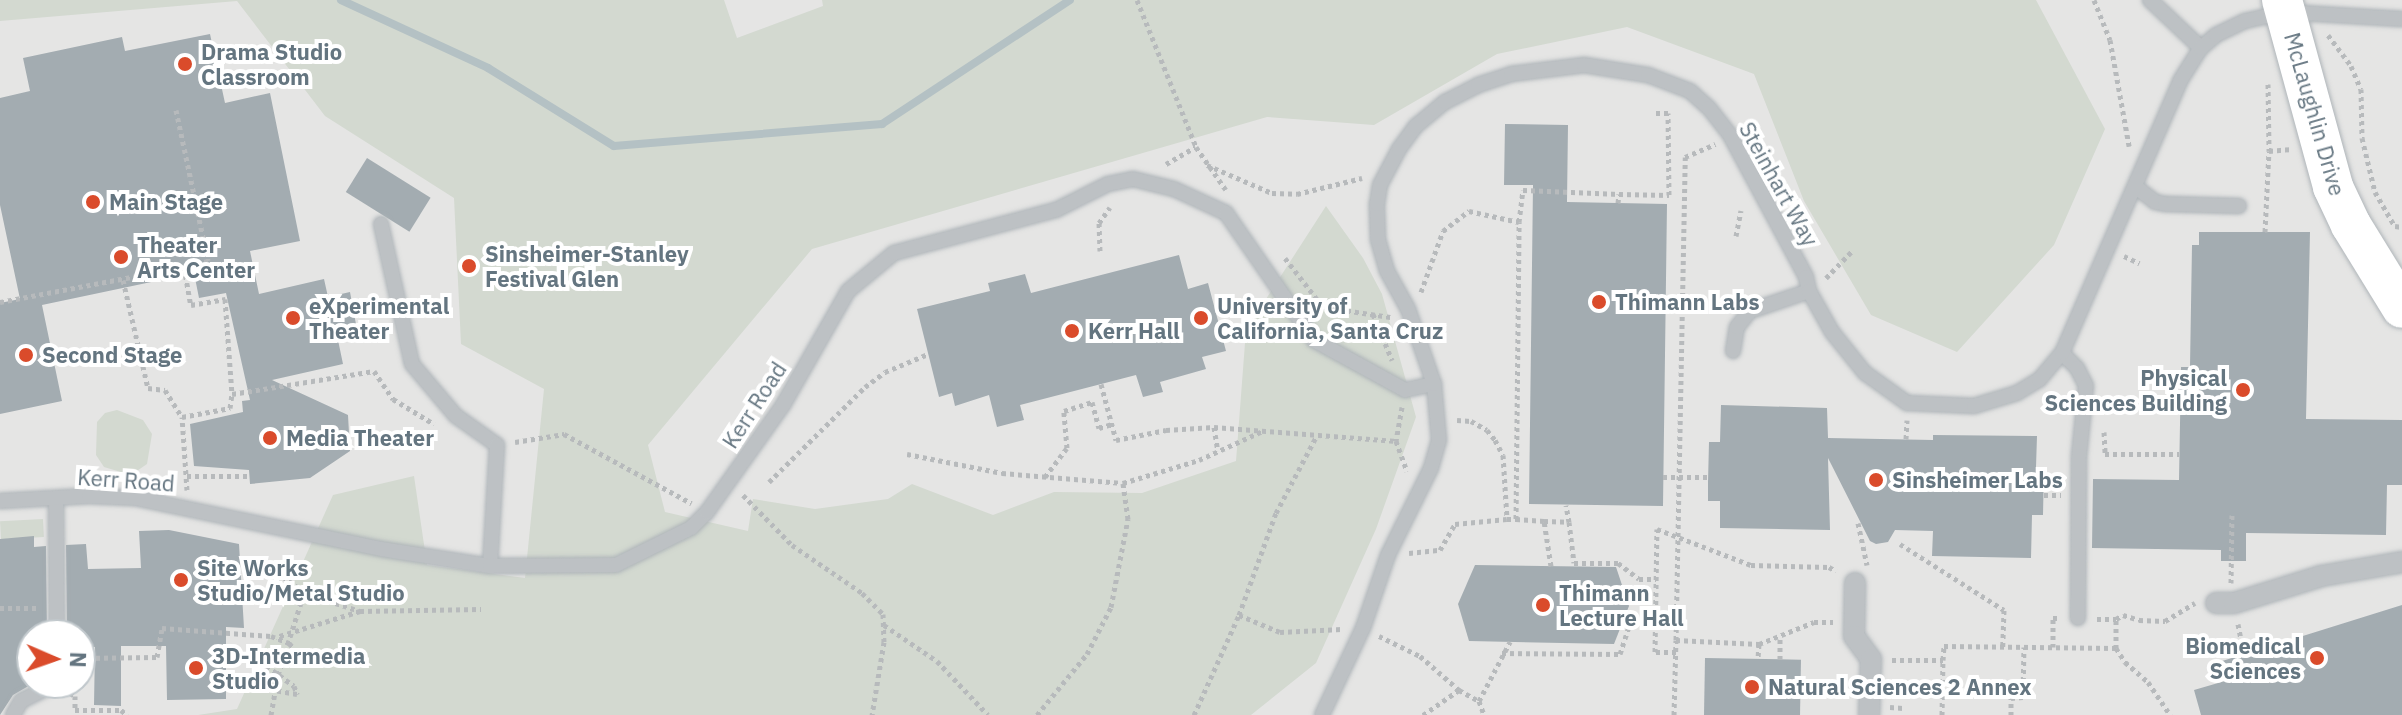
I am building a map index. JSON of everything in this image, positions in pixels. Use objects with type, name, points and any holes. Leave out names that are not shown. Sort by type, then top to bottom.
[{"type":"main road","name":"McLaughlin Drive","points":[[2284,6],[2333,187],[2351,225],[2402,308]]},
{"type":"street","points":[[2225,603],[2321,576],[2402,562]]},
{"type":"street","points":[[1855,583],[1854,636],[1871,659],[1869,715]]},
{"type":"lane","points":[[2150,0],[2201,48]]},
{"type":"lane","name":"Steinhart Way","points":[[1322,715],[1363,628],[1388,555],[1431,468],[1439,440],[1434,384],[1423,345],[1387,271],[1378,239],[1380,185],[1399,149],[1445,102],[1478,85],[1511,74],[1584,65],[1648,75],[1690,91],[1709,108],[1730,135],[1806,277],[1815,287],[1832,332],[1865,373],[1907,403],[1974,406],[2039,380],[2062,353],[2180,81],[2201,48],[2233,25],[2284,6],[2402,19]]},
{"type":"lane","name":"Kerr Road","points":[[0,501],[135,498],[381,549],[490,566],[616,565],[691,528],[707,512],[783,405],[848,291],[894,253],[1056,210],[1108,184],[1133,179],[1174,189],[1226,213],[1314,340],[1405,390]]},
{"type":"lane","points":[[2136,187],[2155,202],[2165,204],[2239,206]]},
{"type":"lane","points":[[381,224],[412,364],[456,416],[497,445],[490,566]]},
{"type":"lane","points":[[1733,351],[1737,327],[1750,311],[1815,287]]},
{"type":"lane","points":[[2062,353],[2077,368],[2086,386],[2079,456],[2078,618]]},
{"type":"lane","points":[[1405,390],[1434,384]]},
{"type":"lane","points":[[56,498],[57,619]]},
{"type":"lane","points":[[13,715],[25,699]]},
{"type":"path","points":[[1137,0],[1196,147],[1228,192]]},
{"type":"path","points":[[2094,0],[2110,40],[2132,159]]},
{"type":"path","points":[[2324,28],[2351,66],[2361,89],[2359,111],[2367,164],[2375,192],[2395,226],[2402,227]]},
{"type":"path","points":[[2265,232],[2273,150],[2268,79]]},
{"type":"path","points":[[0,302],[208,261],[176,110]]},
{"type":"path","points":[[1516,519],[1519,222],[1523,190],[1669,195],[1668,113],[1654,113]]},
{"type":"path","points":[[1674,715],[1685,157],[1719,142]]},
{"type":"path","points":[[1166,164],[1196,147]]},
{"type":"path","points":[[1205,163],[1272,193],[1297,194],[1363,178]]},
{"type":"path","points":[[1618,203],[1619,194]]},
{"type":"path","points":[[1100,251],[1099,223],[1106,210]]},
{"type":"path","points":[[1736,236],[1741,210]]},
{"type":"path","points":[[1418,301],[1443,231],[1469,211],[1519,222]]},
{"type":"path","points":[[1815,287],[1853,250]]},
{"type":"path","points":[[2123,255],[2139,263]]},
{"type":"path","points":[[182,417],[230,408],[232,394],[225,299],[191,305],[184,267]]},
{"type":"path","points":[[123,280],[148,388],[165,390],[182,417],[187,507]]},
{"type":"path","points":[[1323,307],[1399,318]]},
{"type":"path","points":[[1101,384],[1116,440],[1166,430],[1214,427],[1396,441],[1405,390],[1373,314]]},
{"type":"path","points":[[769,482],[865,387],[885,372],[928,354]]},
{"type":"path","points":[[232,394],[374,371],[393,399],[448,432]]},
{"type":"path","points":[[1045,477],[1067,448],[1064,411],[1092,402],[1099,428],[1112,424]]},
{"type":"path","points":[[1439,418],[1471,421],[1487,430],[1495,440],[1503,455],[1507,519]]},
{"type":"path","points":[[2104,422],[2105,454],[2179,454]]},
{"type":"path","points":[[1214,427],[1218,451]]},
{"type":"path","points":[[907,454],[1002,473],[1123,483],[1218,451],[1263,431]]},
{"type":"path","points":[[497,445],[564,434],[699,507]]},
{"type":"path","points":[[1194,715],[1239,615],[1276,513],[1316,437]]},
{"type":"path","points":[[187,476],[250,476]]},
{"type":"path","points":[[1663,477],[1709,477]]},
{"type":"path","points":[[1037,715],[1087,654],[1111,607],[1128,519],[1123,483]]},
{"type":"path","points":[[742,494],[792,545],[862,593],[883,614],[872,715]]},
{"type":"path","points":[[1566,505],[1574,563],[1618,563],[1639,579],[1656,579]]},
{"type":"path","points":[[2232,515],[2225,603],[2244,654]]},
{"type":"path","points":[[1388,555],[1440,550],[1455,524],[1507,519],[1569,522]]},
{"type":"path","points":[[1544,521],[1551,566]]},
{"type":"path","points":[[1855,583],[1868,572],[1858,523]]},
{"type":"path","points":[[1676,652],[1655,652],[1657,529],[1751,565],[1829,567]]},
{"type":"path","points":[[1900,544],[2004,610],[2003,647]]},
{"type":"path","points":[[263,562],[305,593],[360,611],[481,609]]},
{"type":"path","points":[[271,715],[278,675],[285,662],[305,593]]},
{"type":"path","points":[[2170,715],[2148,682],[2125,662],[2116,648],[2116,619],[2123,615],[2139,620],[2165,621],[2191,603]]},
{"type":"path","points":[[0,608],[57,608]]},
{"type":"path","points":[[276,637],[294,629],[323,625],[360,611]]},
{"type":"path","points":[[1239,615],[1280,632],[1363,628],[1420,656],[1459,690],[1479,701],[1484,715]]},
{"type":"path","points":[[1502,653],[1620,654],[1631,620],[1655,620]]},
{"type":"path","points":[[1676,640],[1759,644],[1814,622],[1854,622]]},
{"type":"path","points":[[883,625],[937,661],[988,715]]},
{"type":"path","points":[[96,657],[157,657],[162,628],[276,637],[289,643],[297,652],[296,658],[285,662],[261,658],[261,664],[294,686],[297,694],[246,685],[227,689]]},
{"type":"path","points":[[1780,635],[1780,659]]},
{"type":"path","points":[[1479,701],[1510,642]]},
{"type":"path","points":[[1758,659],[1759,644]]},
{"type":"path","points":[[1942,715],[1944,646],[2116,648]]},
{"type":"path","points":[[105,647],[105,657]]},
{"type":"path","points":[[2011,715],[2011,698],[2023,697],[2024,647]]},
{"type":"path","points":[[1892,660],[1943,660]]},
{"type":"path","points":[[1423,715],[1459,690]]},
{"type":"path","points":[[75,699],[75,710],[121,710],[127,715]]},
{"type":"path","points":[[1891,707],[1903,708]]},
{"type":"shaded area","name":"University of California, Santa Cruz","points":[[0,0],[2402,0],[2402,715],[0,715]]},
{"type":"shaded area","points":[[0,0],[724,0],[737,38],[823,6],[822,0],[2036,0],[2105,129],[2054,245],[1957,352],[1871,315],[1804,201],[1754,74],[1627,27],[1497,54],[1374,125],[1267,117],[812,249],[648,445],[665,512],[748,531],[753,499],[815,509],[888,499],[912,484],[993,515],[1054,492],[1142,493],[1236,461],[1246,330],[1326,206],[1363,258],[1382,294],[1416,417],[1376,529],[1316,663],[1251,715],[198,715],[237,709],[333,495],[414,476],[427,565],[525,578],[544,389],[461,344],[454,198],[325,116],[237,1],[0,21]]},
{"type":"shaded area","points":[[117,410],[143,420],[152,434],[147,464],[131,475],[104,467],[96,455],[97,422],[105,413]]},
{"type":"shaded area","points":[[43,519],[44,537],[1,539],[0,521]]},
{"type":"building","points":[[210,34],[225,103],[270,93],[300,241],[250,251],[259,294],[324,279],[328,297],[350,292],[358,335],[338,340],[343,364],[272,380],[348,415],[350,451],[310,478],[250,484],[249,470],[194,466],[190,424],[243,412],[242,401],[250,400],[226,293],[199,298],[194,273],[42,305],[62,401],[0,414],[0,303],[20,299],[0,205],[0,98],[30,91],[23,58],[122,37],[125,51]]},
{"type":"building","name":"Thimann Labs","points":[[1505,124],[1568,125],[1567,202],[1667,204],[1663,506],[1529,504],[1533,185],[1504,185]]},
{"type":"building","points":[[367,158],[431,198],[409,232],[346,192]]},
{"type":"building","name":"Physical Sciences Building","points":[[2199,232],[2310,232],[2306,419],[2402,420],[2402,485],[2387,485],[2386,535],[2246,533],[2246,561],[2221,561],[2221,550],[2092,548],[2093,479],[2179,480],[2181,367],[2190,367],[2192,245],[2199,245]]},
{"type":"building","name":"Kerr Hall","points":[[1179,255],[1188,289],[1208,283],[1226,351],[1202,357],[1206,369],[1160,382],[1163,392],[1143,397],[1136,375],[1020,405],[1024,420],[997,427],[989,395],[955,406],[952,393],[939,397],[917,309],[990,291],[988,283],[1025,274],[1031,293]]},
{"type":"building","name":"Sinsheimer Labs","points":[[1721,405],[1827,408],[1828,438],[1933,440],[1933,435],[2037,436],[2036,467],[2044,467],[2043,515],[2032,515],[2031,558],[1932,556],[1933,531],[1895,530],[1888,542],[1876,544],[1870,541],[1828,458],[1830,530],[1720,528],[1720,501],[1708,501],[1708,482],[1709,442],[1720,442]]},
{"type":"building","points":[[169,530],[239,544],[244,628],[226,627],[226,699],[167,700],[166,646],[121,646],[121,706],[94,705],[96,619],[67,619],[66,545],[86,544],[88,569],[141,568],[139,531]]},
{"type":"building","points":[[34,536],[34,547],[46,546],[47,619],[16,619],[16,693],[0,715],[0,539]]},
{"type":"building","name":"Thimann Lecture Hall","points":[[1475,565],[1616,567],[1629,606],[1614,644],[1469,641],[1458,604]]},
{"type":"building","name":"Biomedical Sciences","points":[[2402,605],[2402,715],[2201,715],[2194,690],[2225,681],[2219,662]]},
{"type":"building","name":"Natural Sciences 2 Annex","points":[[1705,658],[1801,660],[1800,715],[1704,715]]},
{"type":"waterway","points":[[341,0],[488,68],[614,146],[882,124],[1070,0]]},
{"type":"place","name":"Drama Studio Classroom","points":[[185,64]]},
{"type":"place","name":"Main Stage","points":[[93,202]]},
{"type":"place","name":"Theater Arts Center","points":[[121,257]]},
{"type":"place","name":"Sinsheimer-Stanley Festival Glen","points":[[469,266]]},
{"type":"place","name":"Thimann Labs","points":[[1599,302]]},
{"type":"place","name":"eXperimental Theater","points":[[293,318]]},
{"type":"place","name":"University of California, Santa Cruz","points":[[1201,318]]},
{"type":"place","name":"Kerr Hall","points":[[1072,331]]},
{"type":"place","name":"Second Stage","points":[[26,355]]},
{"type":"place","name":"Physical Sciences Building","points":[[2243,390]]},
{"type":"place","name":"Media Theater","points":[[270,438]]},
{"type":"place","name":"Sinsheimer Labs","points":[[1876,480]]},
{"type":"place","name":"Site Works Studio/Metal Studio","points":[[181,580]]},
{"type":"place","name":"Thimann Lecture Hall","points":[[1543,605]]},
{"type":"place","name":"Biomedical Sciences","points":[[2317,658]]},
{"type":"place","name":"3D-Intermedia Studio","points":[[196,668]]},
{"type":"place","name":"Natural Sciences 2 Annex","points":[[1752,687]]}]
